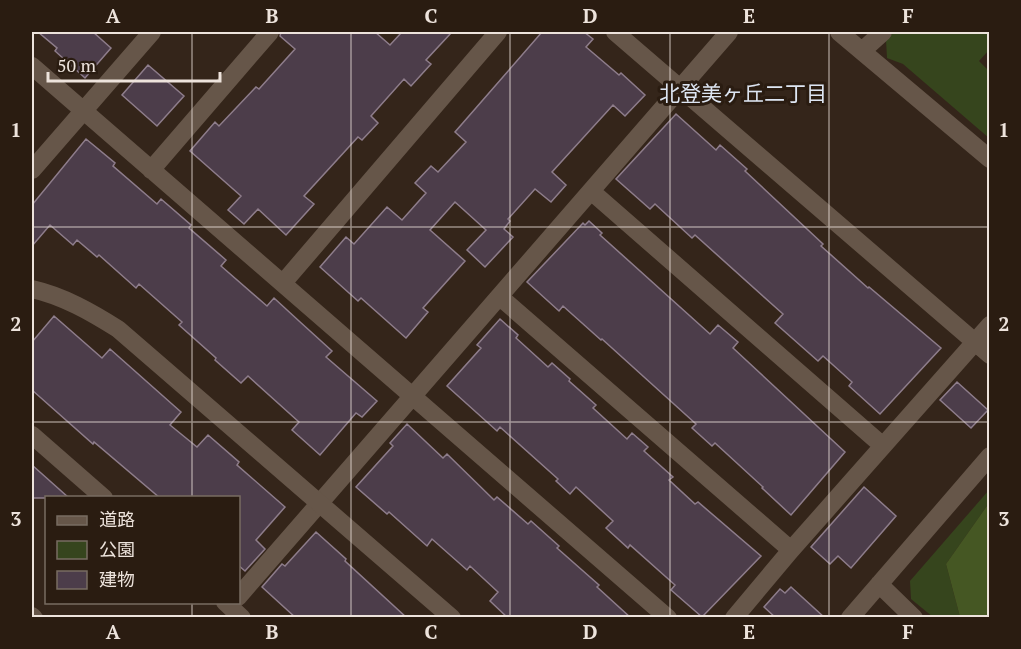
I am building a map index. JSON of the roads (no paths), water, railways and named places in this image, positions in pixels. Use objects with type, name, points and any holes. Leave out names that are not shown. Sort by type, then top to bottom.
[{"type":"street","points":[[32,170],[152,32]]},
{"type":"street","points":[[151,170],[270,32]]},
{"type":"street","points":[[283,283],[498,32]]},
{"type":"street","points":[[615,32],[990,355]]},
{"type":"street","points":[[240,597],[320,502],[729,32]]},
{"type":"street","points":[[839,32],[990,159]]},
{"type":"street","points":[[862,51],[883,32]]},
{"type":"street","points":[[32,66],[668,618]]},
{"type":"street","points":[[591,191],[883,446]]},
{"type":"street","points":[[32,289],[66,300],[118,329],[452,618]]},
{"type":"street","points":[[500,297],[790,550]]},
{"type":"street","points":[[734,618],[790,550],[990,325]]},
{"type":"street","points":[[32,435],[102,496]]},
{"type":"street","points":[[850,618],[990,456]]},
{"type":"street","points":[[879,584],[914,618]]},
{"type":"district","name":"北登美ヶ丘二丁目","points":[[743,94]]}]
